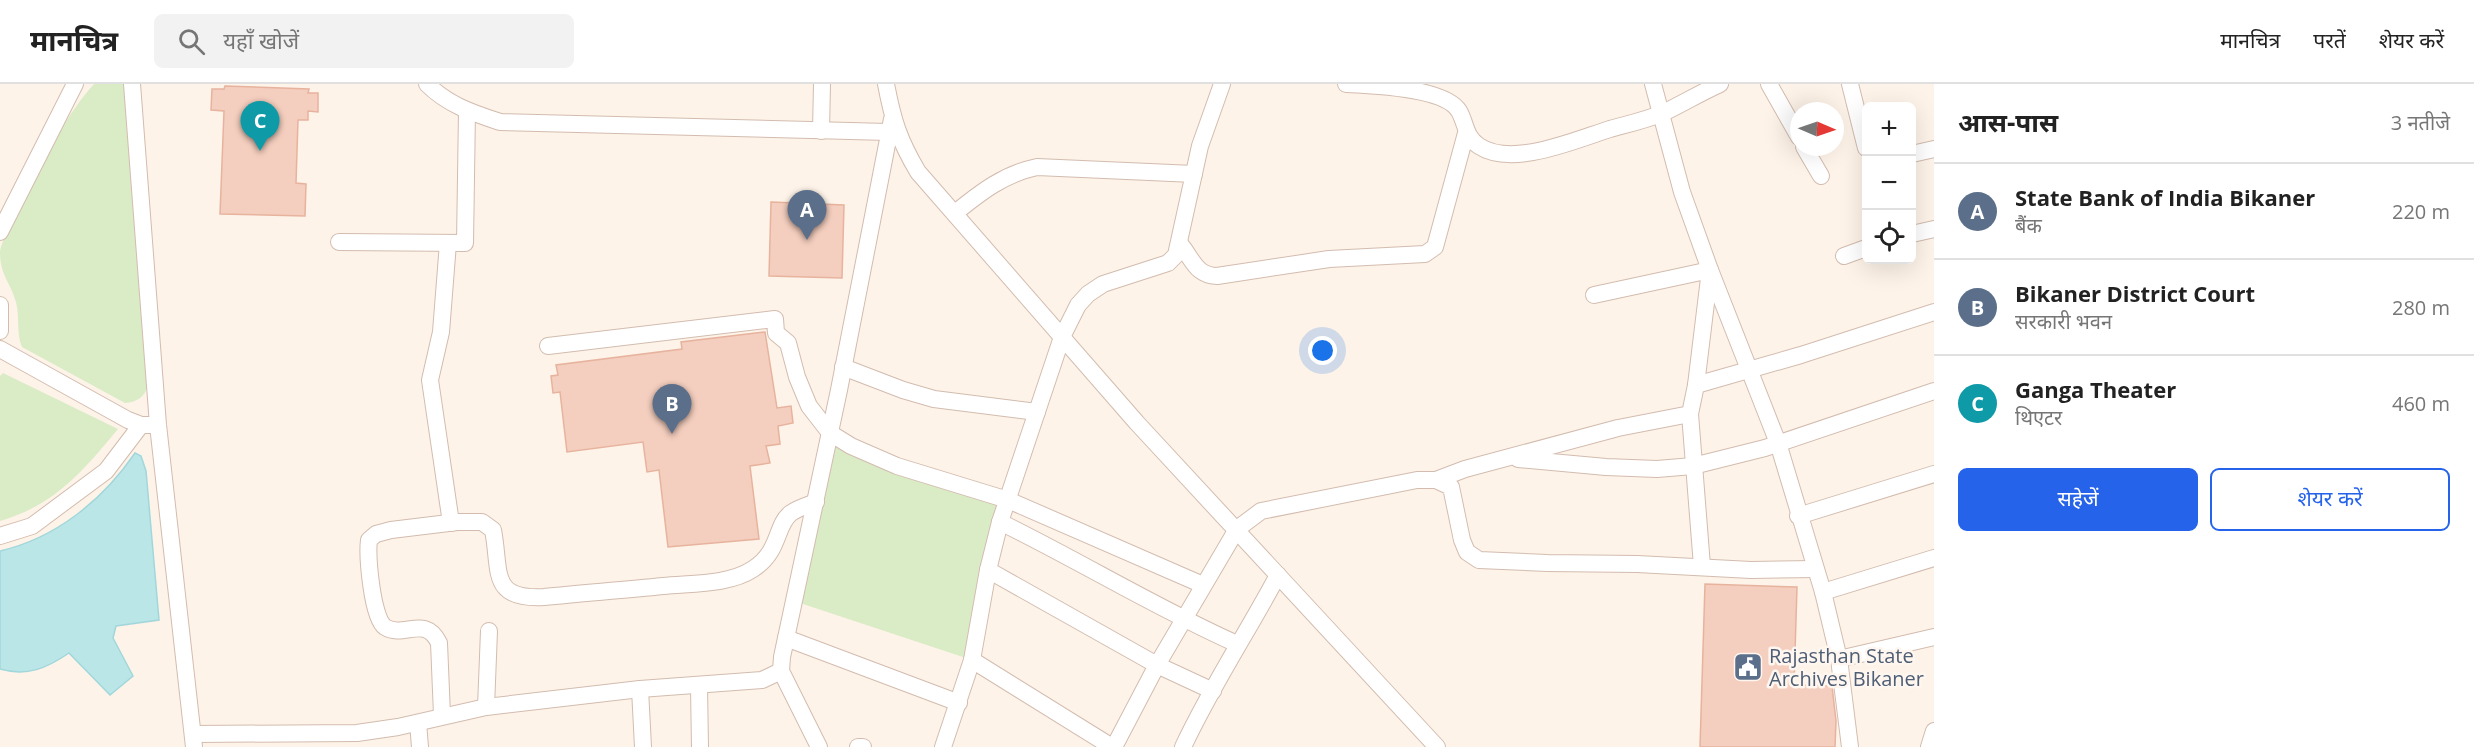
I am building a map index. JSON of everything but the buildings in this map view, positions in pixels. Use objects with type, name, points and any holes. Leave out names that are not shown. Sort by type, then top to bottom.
[{"type":"street","points":[[0,231],[75,84]]},
{"type":"street","points":[[132,84],[150,425],[194,740],[357,740],[442,716],[486,707],[640,689],[762,680],[781,671]]},
{"type":"street","points":[[427,84],[439,96],[467,111],[500,122],[820,130],[890,125]]},
{"type":"street","points":[[820,130],[822,84]]},
{"type":"street","points":[[819,747],[809,739],[781,671],[890,125],[886,84]]},
{"type":"street","points":[[946,746],[972,660],[988,570],[1000,522],[1062,337],[1078,305],[1088,294],[1103,284],[1168,263],[1176,255],[1200,146],[1222,84]]},
{"type":"street","points":[[1346,84],[1414,92],[1446,100],[1458,110],[1466,133],[1477,145],[1494,153],[1518,154],[1544,150],[1662,113],[1720,84]]},
{"type":"street","points":[[1653,84],[1682,192],[1778,443],[1798,516],[1823,592],[1839,659],[1850,747]]},
{"type":"street","points":[[1769,84],[1790,121]]},
{"type":"street","points":[[1850,84],[1862,132]]},
{"type":"street","points":[[339,242],[465,243],[467,111]]},
{"type":"street","points":[[890,125],[918,172],[1137,423],[1437,747]]},
{"type":"street","points":[[1180,244],[1198,270],[1205,275],[1217,276],[1329,259],[1425,254],[1436,247],[1466,133]]},
{"type":"street","points":[[1916,153],[1934,149]]},
{"type":"street","points":[[1809,156],[1821,176]]},
{"type":"street","points":[[955,213],[994,183],[1021,170],[1037,167],[1194,174]]},
{"type":"street","points":[[1916,233],[1934,229]]},
{"type":"street","points":[[448,243],[441,332],[430,380],[451,523]]},
{"type":"street","points":[[1844,256],[1862,249]]},
{"type":"street","points":[[1594,296],[1710,270]]},
{"type":"street","points":[[1702,566],[1690,414],[1696,385],[1710,270]]},
{"type":"street","points":[[0,306],[0,331]]},
{"type":"street","points":[[1696,385],[1934,312]]},
{"type":"street","points":[[548,346],[775,320],[776,333],[788,343],[797,377],[809,406],[830,433],[873,457],[1008,500],[1203,585]]},
{"type":"street","points":[[0,349],[128,420],[150,425]]},
{"type":"street","points":[[843,367],[934,399],[1037,412]]},
{"type":"street","points":[[1505,459],[1657,469],[1693,466],[1778,443],[1934,391]]},
{"type":"street","points":[[972,660],[1113,747],[1203,585],[1237,529],[1261,511],[1417,480],[1436,480],[1465,469],[1618,428],[1690,414]]},
{"type":"street","points":[[0,536],[32,526],[106,471],[150,425]]},
{"type":"street","points":[[1798,516],[1856,500],[1934,474]]},
{"type":"street","points":[[1436,480],[1451,487],[1462,540],[1467,552],[1479,560],[1702,566],[1751,570],[1815,569]]},
{"type":"street","points":[[442,716],[439,643],[435,634],[420,627],[392,629],[385,626],[377,616],[368,551],[369,540],[376,534],[471,520],[488,525],[493,530],[498,574],[504,588],[514,595],[525,598],[709,582],[736,577],[751,571],[767,559],[790,514],[816,502]]},
{"type":"street","points":[[1000,522],[1051,547],[1183,621],[1237,644]]},
{"type":"street","points":[[1823,592],[1934,558]]},
{"type":"street","points":[[988,570],[1157,666],[1213,691]]},
{"type":"street","points":[[1183,747],[1237,644],[1259,611],[1278,575]]},
{"type":"street","points":[[486,707],[489,631]]},
{"type":"street","points":[[786,638],[959,704]]},
{"type":"street","points":[[1839,659],[1934,638]]},
{"type":"street","points":[[699,686],[700,747]]},
{"type":"street","points":[[640,689],[643,747]]},
{"type":"street","points":[[418,723],[420,747]]},
{"type":"street","points":[[1929,747],[1934,731]]},
{"type":"street","points":[[858,747],[863,747]]},
{"type":"green space","points":[[94,84],[125,84],[148,385],[140,398],[125,403],[22,347],[16,302],[3,273],[0,260],[3,242],[42,163],[71,114]]},
{"type":"green space","points":[[3,373],[118,429],[93,459],[52,496],[37,506],[0,521],[0,376]]},
{"type":"green space","points":[[830,433],[1008,500],[972,660],[794,601]]},
{"type":"water","points":[[135,453],[141,456],[146,471],[159,620],[116,626],[113,638],[133,676],[110,695],[69,653],[36,670],[19,672],[0,669],[0,551],[40,537],[76,515],[108,486]]},
{"type":"place","name":"Ganga Theater","points":[[260,151]]},
{"type":"place","name":"State Bank of India Bikaner","points":[[807,240]]},
{"type":"place","name":"Bikaner District Court","points":[[672,434]]},
{"type":"place","name":"Rajasthan State Archives Bikaner","points":[[1748,667]]}]
